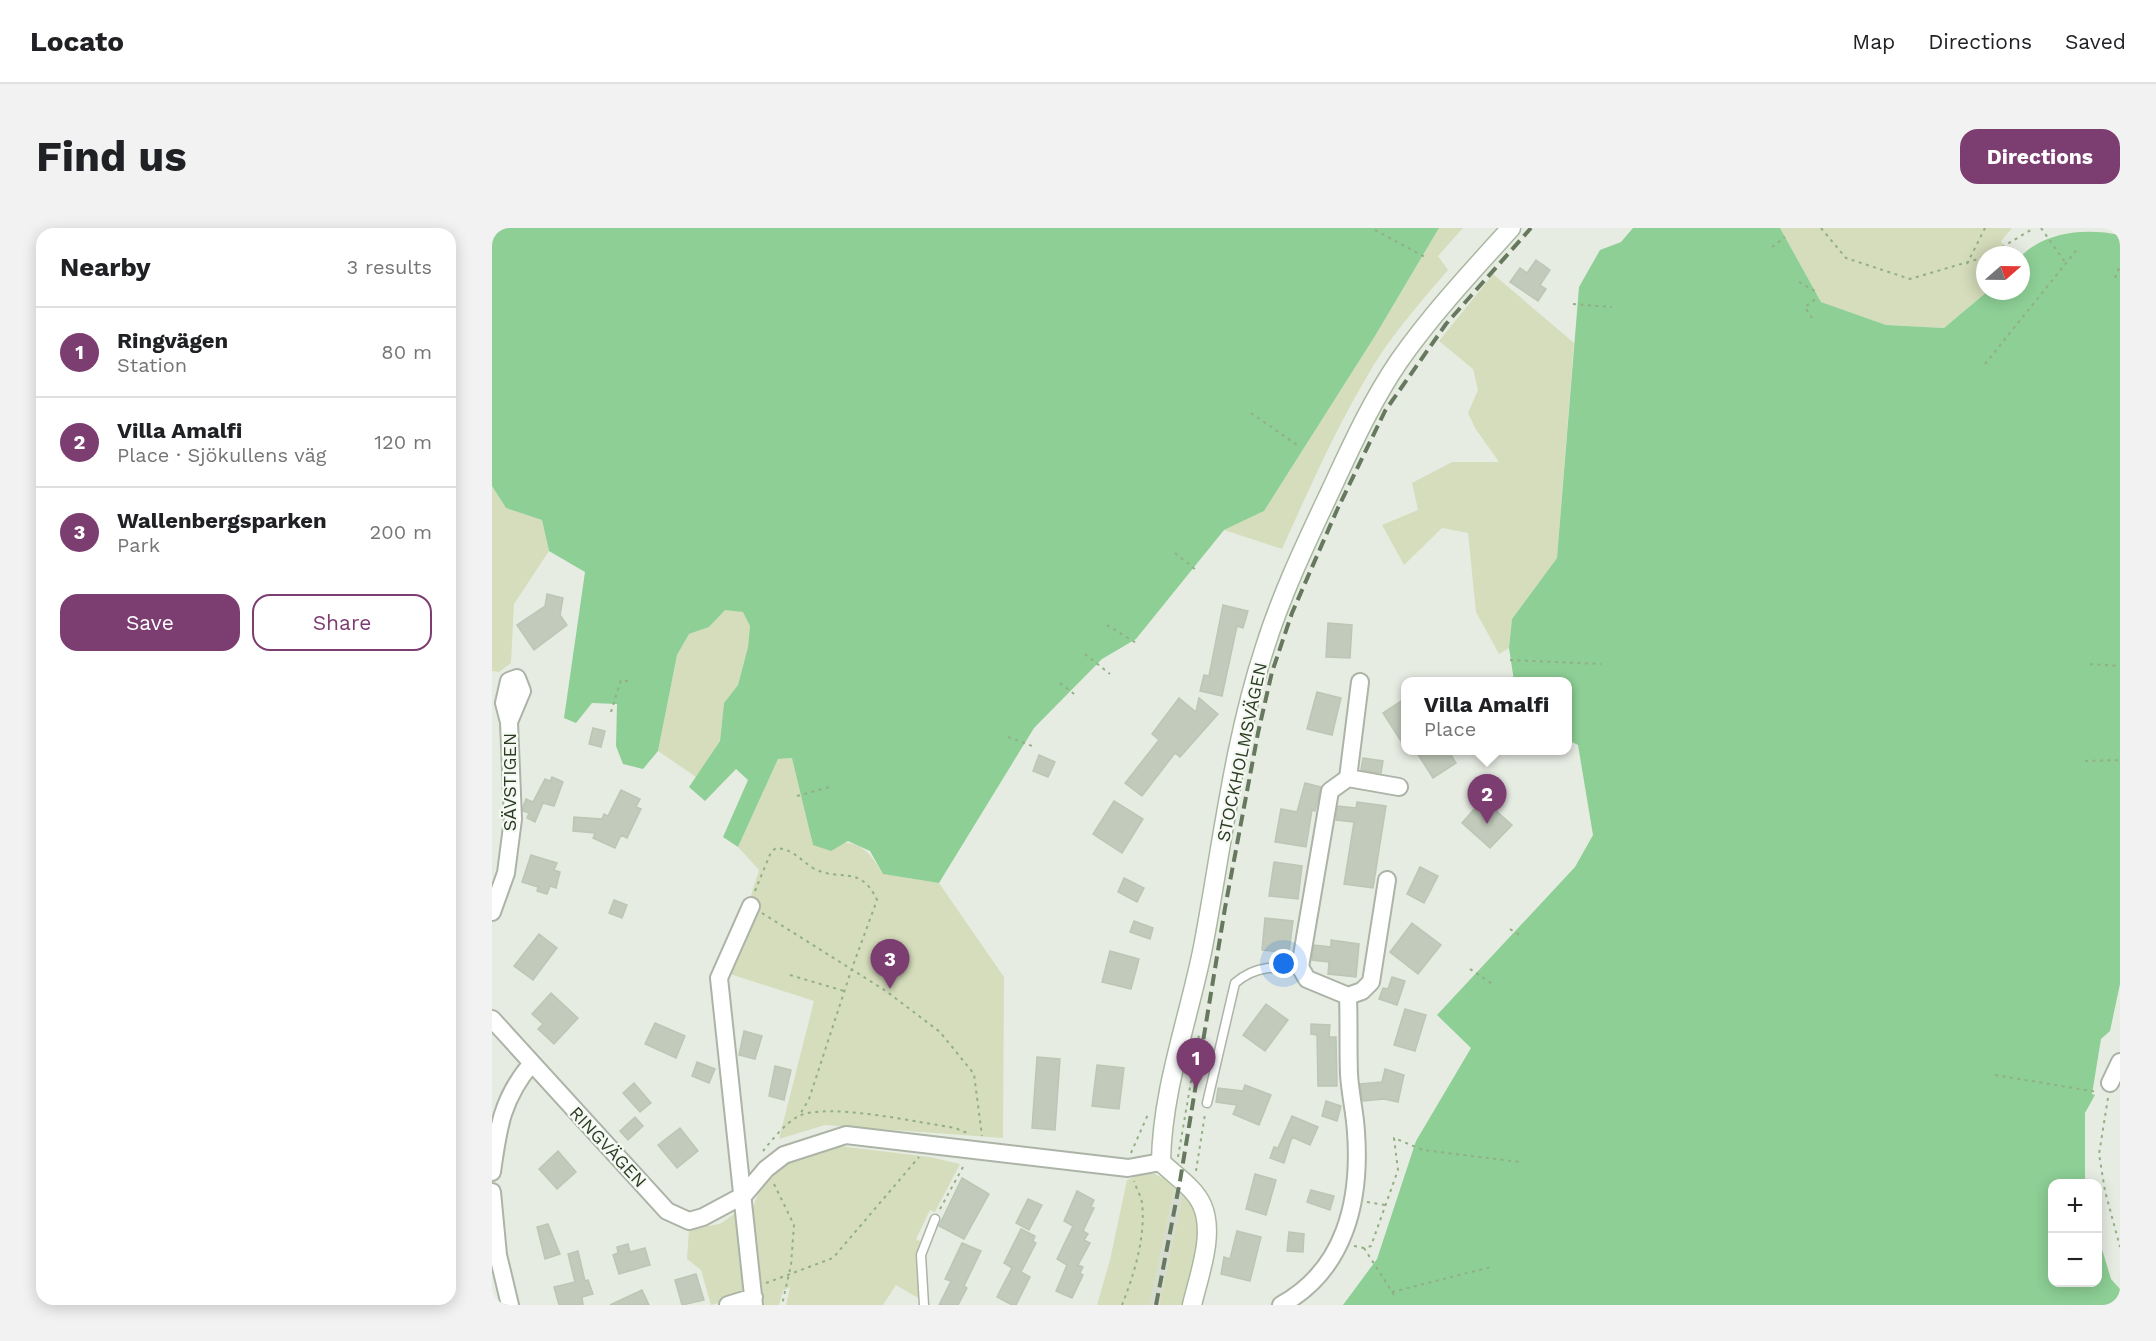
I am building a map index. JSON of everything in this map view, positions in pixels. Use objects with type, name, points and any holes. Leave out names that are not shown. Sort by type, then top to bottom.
[{"type":"main road","name":"STOCKHOLMSVÄGEN","points":[[1170,1159],[1161,1146],[1177,1052],[1200,961],[1238,751],[1264,648],[1293,570],[1363,421],[1380,390],[1416,338],[1510,228]]},
{"type":"main road","points":[[1170,1159],[1202,1204],[1208,1229],[1192,1305]]},
{"type":"street","points":[[1348,778],[1360,682]]},
{"type":"street","name":"SÄVSTIGEN","points":[[492,912],[506,873],[513,819],[509,722]]},
{"type":"street","points":[[1387,880],[1371,982],[1362,991],[1348,996],[1307,979],[1300,968],[1330,790],[1348,778],[1399,787]]},
{"type":"street","points":[[728,1305],[754,1296],[719,978],[751,906]]},
{"type":"street","points":[[1281,1305],[1299,1301],[1325,1270],[1341,1242],[1353,1200],[1356,1133],[1349,1075],[1348,996]]},
{"type":"street","name":"RINGVÄGEN","points":[[492,1019],[667,1211],[689,1221],[703,1217],[744,1195],[784,1155],[812,1144],[846,1135],[1128,1168],[1170,1159]]},
{"type":"street","points":[[2104,1087],[2120,1062]]},
{"type":"street","points":[[492,1172],[507,1097],[532,1063]]},
{"type":"street","points":[[492,1192],[498,1256],[510,1305]]},
{"type":"lane","points":[[1207,1103],[1235,983],[1247,973],[1264,967],[1302,970]]},
{"type":"lane","points":[[924,1305],[921,1255],[935,1219]]},
{"type":"path","points":[[1821,228],[1846,258],[1910,279],[1976,260]]},
{"type":"path","points":[[1967,264],[1985,228]]},
{"type":"path","points":[[2004,246],[2034,228]]},
{"type":"path","points":[[2041,228],[2065,262]]},
{"type":"path","points":[[1375,230],[1425,257]]},
{"type":"path","points":[[1772,247],[1785,237]]},
{"type":"path","points":[[1985,364],[2079,247]]},
{"type":"path","points":[[2115,278],[2120,266]]},
{"type":"path","points":[[1799,282],[1815,291]]},
{"type":"path","points":[[1812,318],[1805,307],[1818,297]]},
{"type":"path","points":[[1573,304],[1612,307]]},
{"type":"path","points":[[1251,413],[1300,447]]},
{"type":"path","points":[[1175,553],[1196,570]]},
{"type":"path","points":[[1107,625],[1138,644]]},
{"type":"path","points":[[1084,654],[1110,674]]},
{"type":"path","points":[[1510,660],[1601,664]]},
{"type":"path","points":[[2090,664],[2120,666]]},
{"type":"path","points":[[611,712],[621,680],[632,682]]},
{"type":"path","points":[[1060,683],[1074,694]]},
{"type":"path","points":[[1008,737],[1035,747]]},
{"type":"path","points":[[2085,761],[2120,760]]},
{"type":"path","points":[[797,796],[833,786]]},
{"type":"path","points":[[799,1116],[809,1099],[850,971],[877,900],[872,890],[862,880],[851,874],[814,868],[788,849],[776,848],[771,852],[751,906],[850,971],[886,991],[940,1032],[974,1074],[982,1140]]},
{"type":"path","points":[[1510,929],[1521,936]]},
{"type":"path","points":[[1470,969],[1494,985]]},
{"type":"path","points":[[789,975],[844,991]]},
{"type":"path","points":[[1170,1159],[1199,1035]]},
{"type":"path","points":[[1995,1075],[2104,1087],[2099,1154],[2105,1191],[2120,1247]]},
{"type":"path","points":[[1194,1182],[1207,1103]]},
{"type":"path","points":[[1341,1242],[1364,1248],[1371,1246],[1398,1170],[1394,1138],[1423,1150],[1520,1162]]},
{"type":"path","points":[[1122,1305],[1131,1283],[1140,1237],[1142,1202],[1128,1168],[1129,1155],[1137,1143],[1143,1144]]},
{"type":"path","points":[[754,1296],[789,1276],[833,1258],[931,1144]]},
{"type":"path","points":[[935,1219],[963,1167]]},
{"type":"path","points":[[770,1176],[794,1225],[789,1276],[782,1305]]},
{"type":"path","points":[[1353,1200],[1386,1205]]},
{"type":"path","points":[[1364,1248],[1396,1299]]},
{"type":"path","points":[[1392,1292],[1491,1267]]},
{"type":"shaded area","points":[[492,228],[1439,228],[1375,336],[1264,511],[1224,530],[1136,639],[1102,659],[1034,728],[939,883],[883,874],[870,851],[848,841],[831,851],[813,845],[792,758],[778,759],[738,847],[723,837],[748,780],[736,769],[705,801],[689,787],[720,741],[724,703],[738,685],[748,647],[750,626],[743,612],[725,610],[709,627],[689,634],[677,655],[658,751],[643,769],[623,764],[616,746],[617,704],[592,703],[576,723],[564,718],[585,572],[549,551],[542,520],[506,508],[492,486]]},
{"type":"shaded area","points":[[1439,228],[1463,228],[1438,256],[1448,270],[1383,351],[1353,400],[1282,549],[1224,530],[1264,511],[1375,336]]},
{"type":"shaded area","points":[[1633,228],[1780,228],[1821,302],[1886,325],[1944,328],[1977,300],[2030,300],[2030,249],[2042,241],[2081,232],[2120,235],[2120,984],[2110,1031],[2101,1039],[2092,1094],[2095,1095],[2085,1113],[2085,1179],[2048,1179],[2048,1287],[2102,1287],[2102,1249],[2111,1279],[2120,1289],[2120,1305],[1343,1305],[1377,1259],[1416,1141],[1471,1048],[1437,1015],[1575,867],[1593,835],[1578,745],[1572,742],[1572,677],[1513,677],[1509,648],[1512,619],[1557,558],[1579,287],[1600,250],[1621,242]]},
{"type":"shaded area","points":[[1780,228],[2012,228],[2001,241],[2004,246],[1976,246],[1977,300],[1944,328],[1886,325],[1821,302]]},
{"type":"shaded area","points":[[1493,274],[1574,343],[1557,558],[1512,619],[1509,648],[1499,654],[1476,612],[1468,533],[1442,528],[1404,565],[1382,525],[1418,510],[1412,483],[1452,462],[1499,462],[1475,428],[1468,413],[1478,390],[1473,369],[1439,341]]},
{"type":"shaded area","points":[[492,486],[506,508],[542,520],[549,551],[514,604],[511,663],[499,672],[492,671]]},
{"type":"shaded area","points":[[725,609],[744,612],[750,626],[748,647],[738,685],[724,703],[720,741],[696,777],[658,751],[677,655],[689,634],[709,627]]},
{"type":"shaded area","points":[[793,758],[813,845],[855,844],[869,854],[883,874],[939,883],[1004,977],[1003,1138],[825,1125],[779,1139],[814,1001],[727,973],[759,870],[738,847],[778,759]]},
{"type":"shaded area","points":[[839,1146],[930,1157],[960,1164],[935,1212],[930,1210],[916,1239],[923,1243],[923,1301],[896,1285],[883,1305],[786,1305],[790,1287],[783,1291],[779,1305],[759,1305],[753,1207],[761,1187],[792,1159],[817,1150]]},
{"type":"shaded area","points":[[1144,1173],[1155,1174],[1175,1185],[1150,1305],[1097,1305],[1110,1260],[1127,1180]]},
{"type":"shaded area","points":[[1175,1185],[1184,1190],[1159,1305],[1150,1305]]},
{"type":"shaded area","points":[[1184,1190],[1193,1202],[1198,1216],[1196,1261],[1185,1305],[1159,1305]]},
{"type":"shaded area","points":[[734,1214],[738,1215],[748,1295],[711,1305],[701,1270],[687,1259],[689,1229],[720,1224]]},
{"type":"building","points":[[1536,260],[1550,270],[1540,285],[1546,289],[1538,301],[1510,282],[1520,268],[1527,273]]},
{"type":"building","points":[[547,594],[563,598],[560,615],[567,625],[534,650],[517,625],[545,606]]},
{"type":"building","points":[[1223,605],[1248,611],[1243,628],[1237,626],[1222,696],[1200,691],[1204,675],[1209,676]]},
{"type":"building","points":[[1328,623],[1352,625],[1350,658],[1326,657]]},
{"type":"building","points":[[1317,692],[1341,698],[1332,735],[1307,729]]},
{"type":"building","points":[[1179,698],[1196,712],[1199,698],[1218,714],[1180,757],[1175,753],[1142,796],[1125,783],[1159,740],[1152,734]]},
{"type":"building","points":[[1401,701],[1401,741],[1383,713]]},
{"type":"building","points":[[593,728],[605,731],[601,747],[589,744]]},
{"type":"building","points":[[1039,755],[1055,762],[1048,777],[1033,771]]},
{"type":"building","points":[[1418,755],[1451,755],[1456,763],[1433,778]]},
{"type":"building","points":[[1363,758],[1383,761],[1381,773],[1361,770]]},
{"type":"building","points":[[552,777],[563,782],[554,806],[543,803],[535,822],[527,818],[529,813],[523,811],[526,799],[533,802],[545,779],[550,781]]},
{"type":"building","points":[[1305,783],[1321,787],[1315,811],[1312,810],[1306,847],[1275,842],[1281,809],[1297,812]]},
{"type":"building","points":[[621,790],[640,799],[636,807],[641,809],[627,838],[621,835],[615,848],[593,838],[595,833],[573,831],[574,817],[602,819],[604,814],[608,816]]},
{"type":"building","points":[[1483,799],[1512,825],[1490,848],[1462,823]]},
{"type":"building","points":[[1114,801],[1143,819],[1122,853],[1093,834]]},
{"type":"building","points":[[1357,802],[1386,806],[1373,888],[1344,884],[1354,822],[1336,820],[1338,806],[1356,808]]},
{"type":"building","points":[[531,855],[557,863],[554,870],[560,872],[556,888],[550,886],[547,894],[537,891],[538,887],[522,882]]},
{"type":"building","points":[[1274,862],[1302,866],[1298,899],[1269,896]]},
{"type":"building","points":[[1420,867],[1438,876],[1424,903],[1407,894]]},
{"type":"building","points":[[1124,878],[1144,888],[1137,902],[1118,892]]},
{"type":"building","points":[[614,900],[627,905],[622,918],[609,913]]},
{"type":"building","points":[[1265,918],[1293,921],[1289,953],[1262,950]]},
{"type":"building","points":[[1134,921],[1153,928],[1150,939],[1130,932]]},
{"type":"building","points":[[1412,923],[1441,945],[1418,974],[1390,952]]},
{"type":"building","points":[[539,934],[557,948],[533,980],[514,966]]},
{"type":"building","points":[[1331,940],[1359,944],[1356,977],[1328,974],[1329,962],[1312,960],[1314,945],[1331,947]]},
{"type":"building","points":[[1110,951],[1139,959],[1131,989],[1102,982]]},
{"type":"building","points":[[1392,977],[1405,981],[1397,1005],[1379,999],[1383,988],[1388,989]]},
{"type":"building","points":[[551,993],[578,1018],[554,1044],[538,1029],[543,1024],[532,1014]]},
{"type":"building","points":[[1266,1004],[1288,1020],[1265,1051],[1243,1035]]},
{"type":"building","points":[[1405,1009],[1426,1015],[1415,1051],[1394,1045]]},
{"type":"building","points":[[655,1023],[685,1036],[676,1058],[645,1044]]},
{"type":"building","points":[[1311,1024],[1330,1025],[1329,1037],[1336,1037],[1337,1086],[1318,1086],[1317,1035],[1311,1034]]},
{"type":"building","points":[[744,1031],[762,1036],[755,1059],[739,1055]]},
{"type":"building","points":[[1037,1057],[1060,1059],[1055,1130],[1032,1128]]},
{"type":"building","points":[[697,1062],[715,1069],[709,1083],[692,1076]]},
{"type":"building","points":[[1097,1065],[1124,1068],[1119,1109],[1092,1106]]},
{"type":"building","points":[[775,1066],[791,1070],[784,1100],[769,1096]]},
{"type":"building","points":[[1385,1069],[1404,1075],[1398,1102],[1384,1099],[1363,1101],[1360,1084],[1382,1082]]},
{"type":"building","points":[[634,1083],[651,1103],[640,1112],[623,1093]]},
{"type":"building","points":[[1245,1085],[1271,1095],[1259,1125],[1233,1114],[1237,1105],[1216,1102],[1218,1088],[1243,1091]]},
{"type":"building","points":[[1326,1101],[1341,1106],[1337,1121],[1322,1116]]},
{"type":"building","points":[[1292,1116],[1318,1127],[1310,1145],[1292,1137],[1284,1163],[1270,1158],[1274,1147],[1278,1148]]},
{"type":"building","points":[[635,1117],[643,1126],[628,1140],[620,1131]]},
{"type":"building","points":[[680,1128],[698,1151],[677,1168],[658,1145]]},
{"type":"building","points":[[558,1151],[576,1172],[557,1189],[539,1169]]},
{"type":"building","points":[[1255,1174],[1276,1180],[1266,1215],[1246,1209]]},
{"type":"building","points":[[962,1178],[989,1194],[964,1239],[939,1226]]},
{"type":"building","points":[[1311,1190],[1334,1196],[1330,1210],[1307,1202]]},
{"type":"building","points":[[1077,1191],[1094,1200],[1091,1207],[1094,1208],[1083,1231],[1088,1234],[1084,1240],[1090,1243],[1078,1265],[1083,1267],[1080,1273],[1083,1275],[1072,1298],[1056,1291],[1067,1265],[1057,1259],[1073,1226],[1064,1221]]},
{"type":"building","points":[[1028,1199],[1042,1205],[1029,1230],[1016,1223]]},
{"type":"building","points":[[548,1224],[560,1254],[545,1259],[537,1227]]},
{"type":"building","points":[[1021,1229],[1035,1236],[1033,1241],[1036,1243],[1021,1272],[1030,1277],[1016,1305],[1012,1305],[997,1297],[1012,1268],[1004,1263]]},
{"type":"building","points":[[1237,1231],[1261,1237],[1250,1281],[1221,1274],[1224,1257],[1230,1259]]},
{"type":"building","points":[[1289,1232],[1304,1234],[1303,1252],[1287,1251]]},
{"type":"building","points":[[962,1243],[981,1251],[964,1286],[967,1288],[958,1305],[939,1305],[951,1281],[945,1279]]},
{"type":"building","points":[[628,1244],[630,1252],[645,1248],[650,1265],[619,1274],[613,1255],[618,1253],[617,1247]]},
{"type":"building","points":[[578,1251],[585,1281],[588,1280],[593,1294],[582,1297],[583,1305],[559,1305],[554,1287],[575,1282],[568,1254]]},
{"type":"building","points":[[696,1274],[704,1300],[682,1305],[675,1280]]},
{"type":"building","points":[[642,1290],[649,1305],[610,1305]]},
{"type":"railway","points":[[1156,1305],[1180,1181],[1225,908],[1258,733],[1272,672],[1292,613],[1337,510],[1385,411],[1446,324],[1531,228]]},
{"type":"place","name":"Villa Amalfi","points":[[1487,824]]},
{"type":"place","name":"Wallenbergsparken","points":[[890,989]]},
{"type":"place","name":"Ringvägen","points":[[1196,1088]]}]
